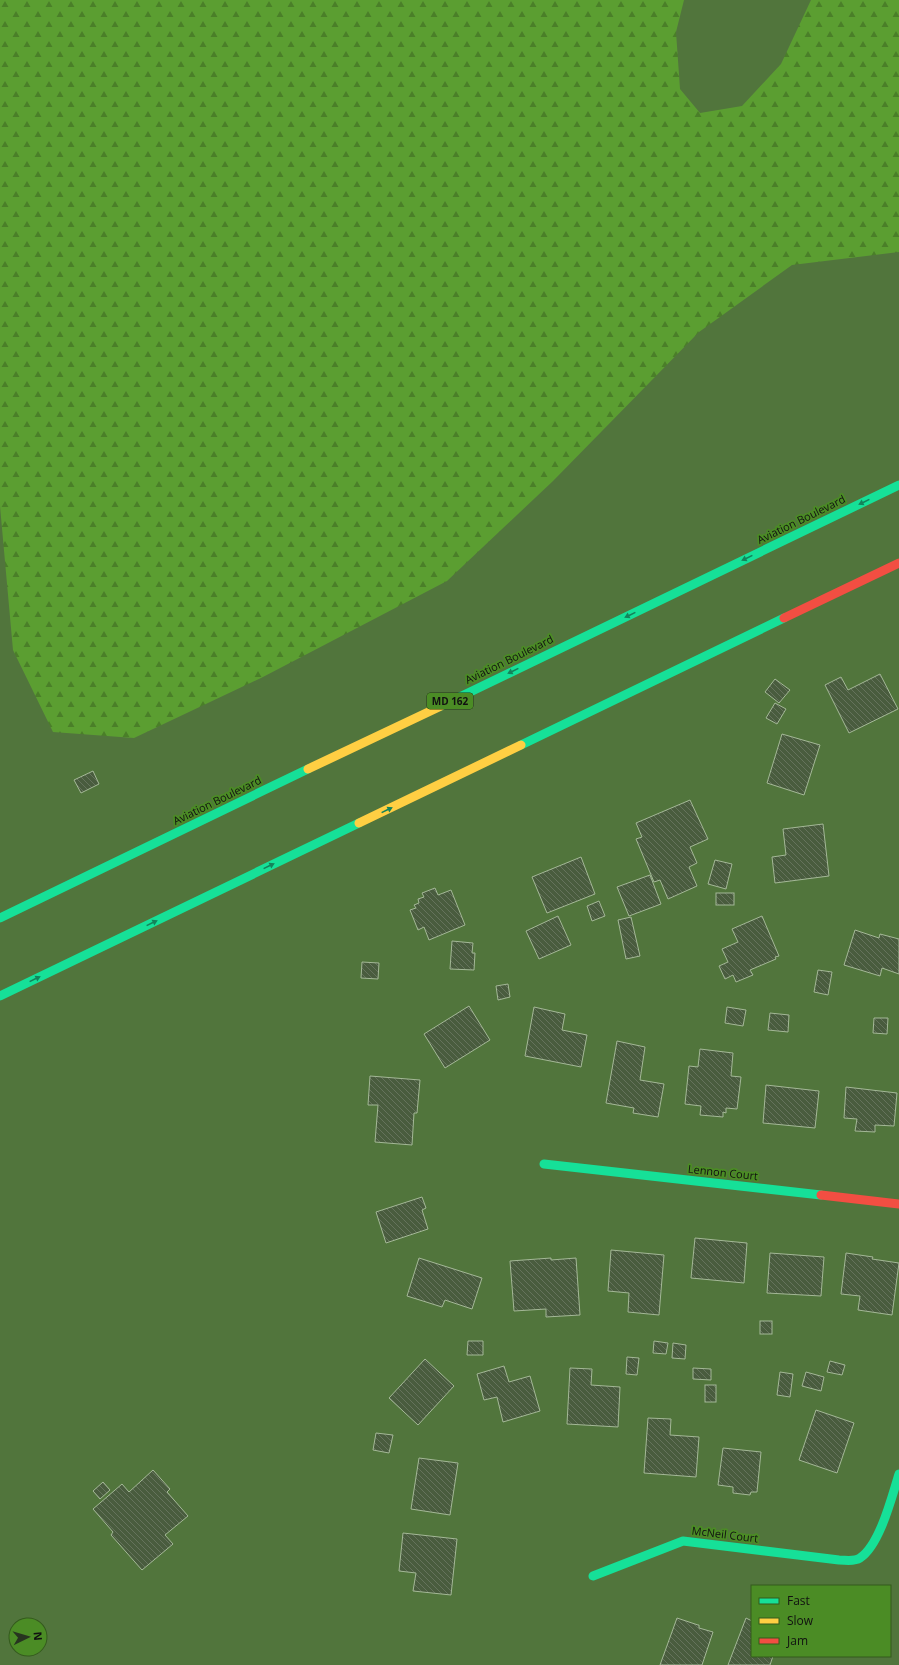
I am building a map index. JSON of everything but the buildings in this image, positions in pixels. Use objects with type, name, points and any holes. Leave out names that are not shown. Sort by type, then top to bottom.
[{"type":"main road","name":"Aviation Boulevard","points":[[0,918],[899,485]]},
{"type":"main road","points":[[0,996],[899,563]]},
{"type":"main road","name":"Lennon Court","points":[[544,1164],[899,1204]]},
{"type":"main road","name":"McNeil Court","points":[[593,1576],[683,1541],[832,1559],[852,1560],[860,1558],[873,1544],[879,1532],[899,1474]]},
{"type":"green space","points":[[0,0],[684,0],[676,32],[680,89],[700,113],[742,106],[781,64],[811,0],[899,0],[899,252],[792,265],[699,332],[553,481],[447,581],[261,678],[134,738],[53,732],[13,650],[0,506]]},
{"type":"traffic: fast","points":[[441,706],[899,485]]},
{"type":"traffic: fast","points":[[521,745],[784,618]]},
{"type":"traffic: fast","points":[[0,918],[308,769]]},
{"type":"traffic: fast","points":[[0,996],[359,823]]},
{"type":"traffic: fast","points":[[544,1164],[821,1195]]},
{"type":"traffic: fast","points":[[593,1576],[683,1541],[839,1560],[858,1559],[867,1552],[879,1532],[889,1507],[899,1474]]},
{"type":"traffic: slow","points":[[308,769],[441,706]]},
{"type":"traffic: slow","points":[[359,823],[521,745]]},
{"type":"traffic: jam","points":[[784,618],[899,563]]},
{"type":"traffic: jam","points":[[821,1195],[899,1204]]}]
